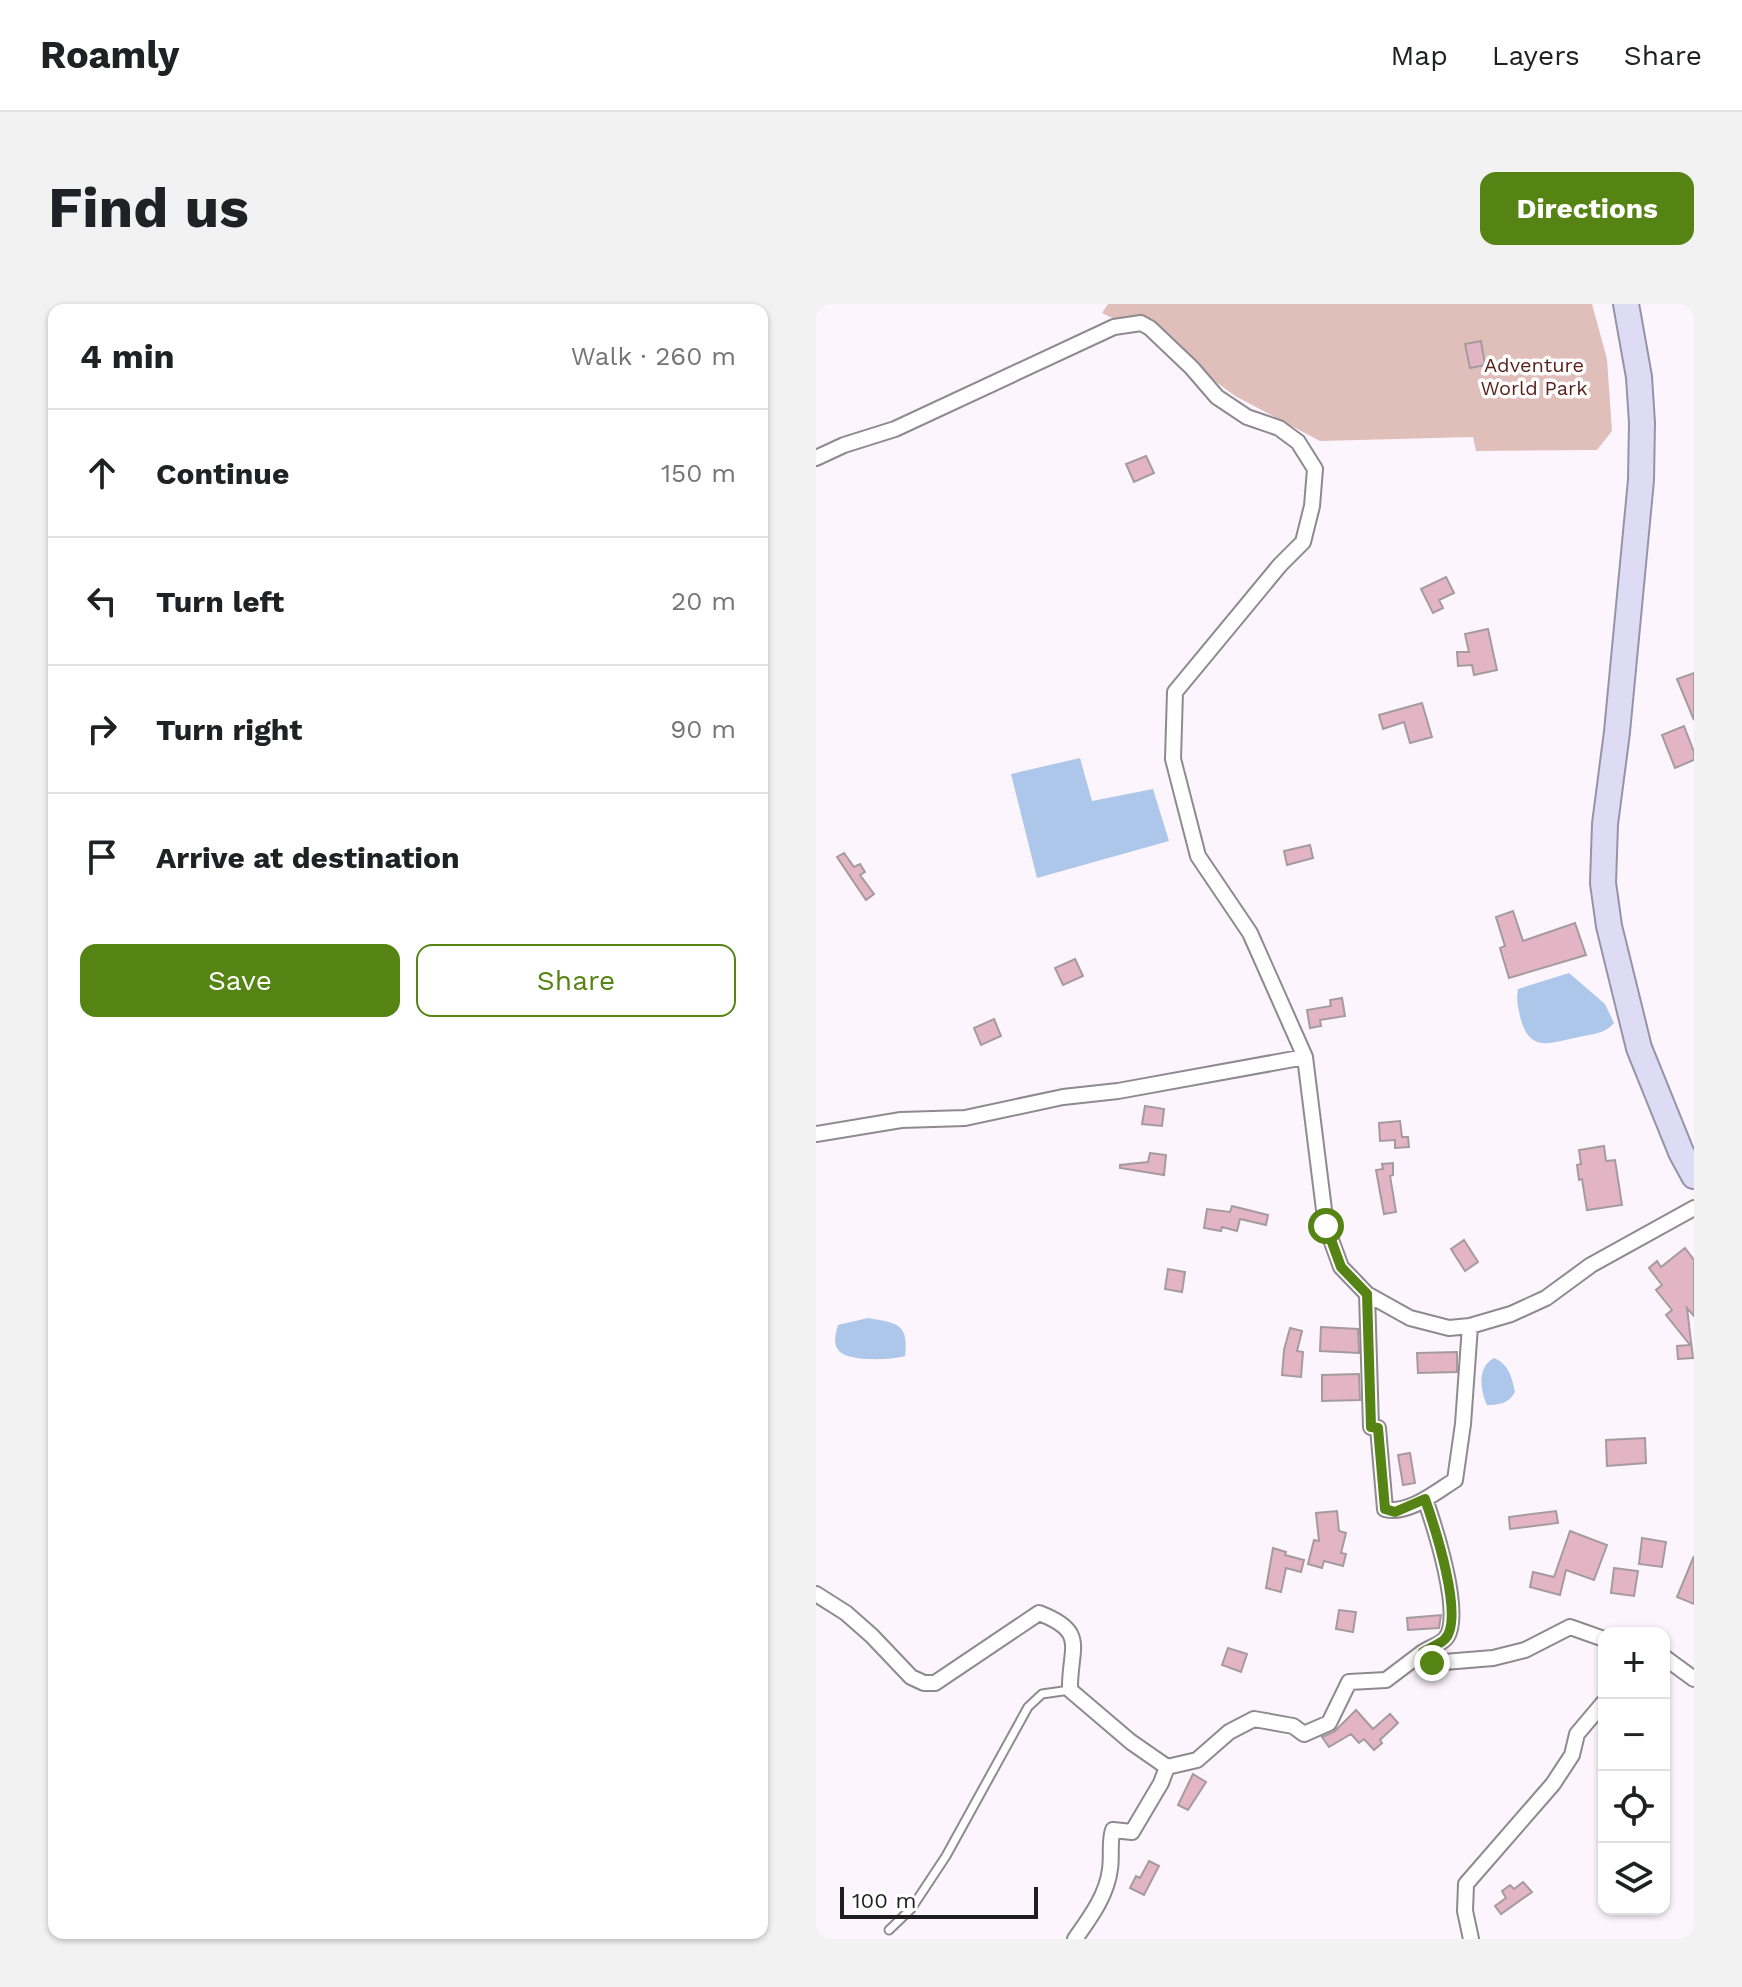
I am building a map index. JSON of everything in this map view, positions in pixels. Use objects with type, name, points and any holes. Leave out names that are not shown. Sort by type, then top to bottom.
[{"type":"highway","points":[[1626,304],[1639,377],[1641,480],[1605,824],[1603,883],[1609,926],[1639,1048],[1681,1152],[1694,1176]]},
{"type":"street","points":[[816,458],[844,445],[895,429],[1114,327],[1141,323],[1162,337],[1217,397],[1247,417],[1279,428],[1298,442],[1315,469],[1312,506],[1303,542],[1280,565],[1175,692],[1173,759],[1198,856],[1250,933],[1305,1057],[1326,1226],[1341,1267],[1367,1294],[1410,1318],[1449,1328],[1470,1326],[1511,1314],[1546,1298],[1591,1265],[1694,1208]]},
{"type":"street","points":[[816,1134],[901,1120],[965,1118],[1063,1097],[1118,1091],[1305,1057]]},
{"type":"street","points":[[1367,1294],[1371,1427],[1378,1428],[1385,1509],[1395,1512],[1425,1499],[1455,1480],[1463,1424],[1470,1326]]},
{"type":"street","points":[[816,1594],[846,1613],[895,1656],[911,1677],[924,1683],[935,1683],[1039,1613],[1057,1620],[1073,1635],[1075,1650],[1069,1666],[1070,1690],[1131,1742],[1167,1767],[1197,1760],[1229,1732],[1254,1719],[1293,1726],[1304,1734],[1329,1723],[1349,1682],[1386,1680],[1446,1638],[1453,1623],[1438,1537],[1425,1499]]},
{"type":"street","points":[[1423,1652],[1432,1663],[1493,1658],[1525,1650],[1570,1627],[1598,1637]]},
{"type":"street","points":[[1671,1667],[1694,1679]]},
{"type":"street","points":[[1471,1939],[1465,1911],[1466,1884],[1553,1784],[1572,1755],[1577,1734],[1598,1709]]},
{"type":"street","points":[[1075,1939],[1105,1891],[1110,1874],[1113,1848],[1110,1837],[1113,1830],[1132,1832],[1167,1767]]},
{"type":"lane","points":[[889,1930],[911,1909],[946,1856],[1028,1707],[1042,1694],[1070,1690]]},
{"type":"green space","name":"Adventure World Park","points":[[1108,304],[1592,304],[1607,359],[1612,431],[1597,450],[1476,451],[1473,437],[1320,441],[1235,396],[1161,341],[1102,313]]},
{"type":"water","points":[[1080,758],[1092,801],[1153,789],[1169,841],[1037,878],[1011,774]]},
{"type":"water","points":[[1569,973],[1605,1004],[1614,1023],[1593,1034],[1551,1043],[1537,1042],[1530,1038],[1521,1020],[1518,989]]},
{"type":"water","points":[[868,1318],[899,1326],[905,1337],[905,1356],[860,1358],[839,1351],[835,1341],[838,1325]]},
{"type":"water","points":[[1494,1358],[1506,1368],[1515,1392],[1504,1403],[1487,1405],[1482,1373]]},
{"type":"building","points":[[1481,341],[1485,365],[1470,368],[1465,344]]},
{"type":"building","points":[[1146,456],[1154,473],[1134,482],[1126,464]]},
{"type":"building","points":[[1446,577],[1454,593],[1439,600],[1443,608],[1433,613],[1421,589]]},
{"type":"building","points":[[1488,629],[1497,670],[1474,675],[1472,665],[1458,666],[1457,652],[1469,652],[1465,634]]},
{"type":"building","points":[[1694,673],[1694,720],[1677,679]]},
{"type":"building","points":[[1422,703],[1432,737],[1410,743],[1404,722],[1383,729],[1379,715]]},
{"type":"building","points":[[1684,726],[1694,760],[1675,768],[1662,735]]},
{"type":"building","points":[[1310,845],[1313,858],[1287,865],[1284,851]]},
{"type":"building","points":[[844,853],[854,867],[860,864],[865,872],[860,875],[874,894],[866,900],[837,857]]},
{"type":"building","points":[[1513,911],[1523,941],[1575,923],[1586,955],[1509,978],[1500,948],[1505,946],[1496,917]]},
{"type":"building","points":[[1075,959],[1083,976],[1063,985],[1055,968]]},
{"type":"building","points":[[1342,998],[1345,1016],[1320,1020],[1321,1026],[1310,1028],[1307,1010],[1331,1006],[1330,1000]]},
{"type":"building","points":[[994,1019],[1001,1036],[981,1045],[974,1028]]},
{"type":"building","points":[[1145,1106],[1164,1109],[1162,1126],[1142,1124]]},
{"type":"building","points":[[1400,1121],[1402,1137],[1408,1137],[1409,1147],[1395,1148],[1395,1140],[1380,1141],[1379,1123]]},
{"type":"building","points":[[1604,1146],[1606,1161],[1615,1160],[1622,1205],[1587,1210],[1577,1165],[1581,1164],[1579,1150]]},
{"type":"building","points":[[1150,1153],[1166,1155],[1164,1175],[1120,1168],[1120,1165],[1148,1162]]},
{"type":"building","points":[[1393,1163],[1393,1175],[1390,1176],[1396,1212],[1384,1214],[1376,1170],[1383,1169],[1382,1164]]},
{"type":"building","points":[[1232,1206],[1268,1215],[1266,1225],[1240,1219],[1237,1231],[1222,1227],[1221,1231],[1204,1228],[1207,1209],[1230,1212]]},
{"type":"building","points":[[1464,1240],[1478,1262],[1465,1271],[1451,1249]]},
{"type":"building","points":[[1685,1248],[1694,1260],[1694,1316],[1687,1308],[1693,1358],[1678,1359],[1677,1346],[1690,1345],[1666,1315],[1672,1310],[1656,1290],[1662,1285],[1649,1268],[1657,1261],[1661,1267]]},
{"type":"building","points":[[1168,1269],[1185,1272],[1182,1292],[1165,1289]]},
{"type":"building","points":[[1321,1327],[1358,1329],[1359,1353],[1320,1351]]},
{"type":"building","points":[[1290,1328],[1302,1331],[1297,1351],[1303,1352],[1301,1377],[1282,1375]]},
{"type":"building","points":[[1457,1352],[1457,1372],[1418,1373],[1417,1353]]},
{"type":"building","points":[[1359,1374],[1360,1400],[1322,1401],[1322,1375]]},
{"type":"building","points":[[1645,1438],[1646,1463],[1607,1466],[1606,1440]]},
{"type":"building","points":[[1410,1453],[1415,1483],[1403,1485],[1398,1455]]},
{"type":"building","points":[[1337,1511],[1339,1531],[1346,1533],[1341,1553],[1346,1554],[1343,1566],[1324,1561],[1322,1568],[1308,1564],[1314,1540],[1319,1541],[1316,1513]]},
{"type":"building","points":[[1556,1511],[1558,1523],[1510,1529],[1509,1517]]},
{"type":"building","points":[[1570,1531],[1607,1545],[1594,1580],[1566,1570],[1560,1595],[1530,1587],[1533,1572],[1554,1577]]},
{"type":"building","points":[[1642,1538],[1666,1542],[1662,1567],[1639,1564]]},
{"type":"building","points":[[1273,1548],[1304,1560],[1301,1572],[1286,1568],[1281,1592],[1266,1588]]},
{"type":"building","points":[[1694,1556],[1694,1604],[1677,1597]]},
{"type":"building","points":[[1614,1568],[1638,1571],[1634,1596],[1611,1593]]},
{"type":"building","points":[[1339,1610],[1356,1612],[1353,1632],[1336,1629]]},
{"type":"building","points":[[1441,1615],[1439,1628],[1408,1630],[1407,1618]]},
{"type":"building","points":[[1228,1648],[1247,1654],[1241,1672],[1222,1665]]},
{"type":"building","points":[[1356,1710],[1373,1729],[1390,1714],[1398,1723],[1374,1750],[1364,1739],[1359,1743],[1351,1734],[1329,1747],[1322,1737],[1334,1732]]},
{"type":"building","points":[[1193,1774],[1206,1782],[1188,1810],[1178,1805]]},
{"type":"building","points":[[1149,1861],[1159,1866],[1144,1895],[1130,1888],[1136,1876],[1140,1878]]},
{"type":"building","points":[[1523,1882],[1532,1892],[1501,1914],[1495,1906],[1506,1898],[1502,1891],[1510,1885],[1514,1889]]},
{"type":"route","points":[[1326,1226],[1341,1267],[1367,1294],[1371,1427],[1378,1428],[1385,1509],[1395,1512],[1425,1499],[1438,1537],[1453,1623],[1446,1638],[1423,1652],[1432,1663]]}]
